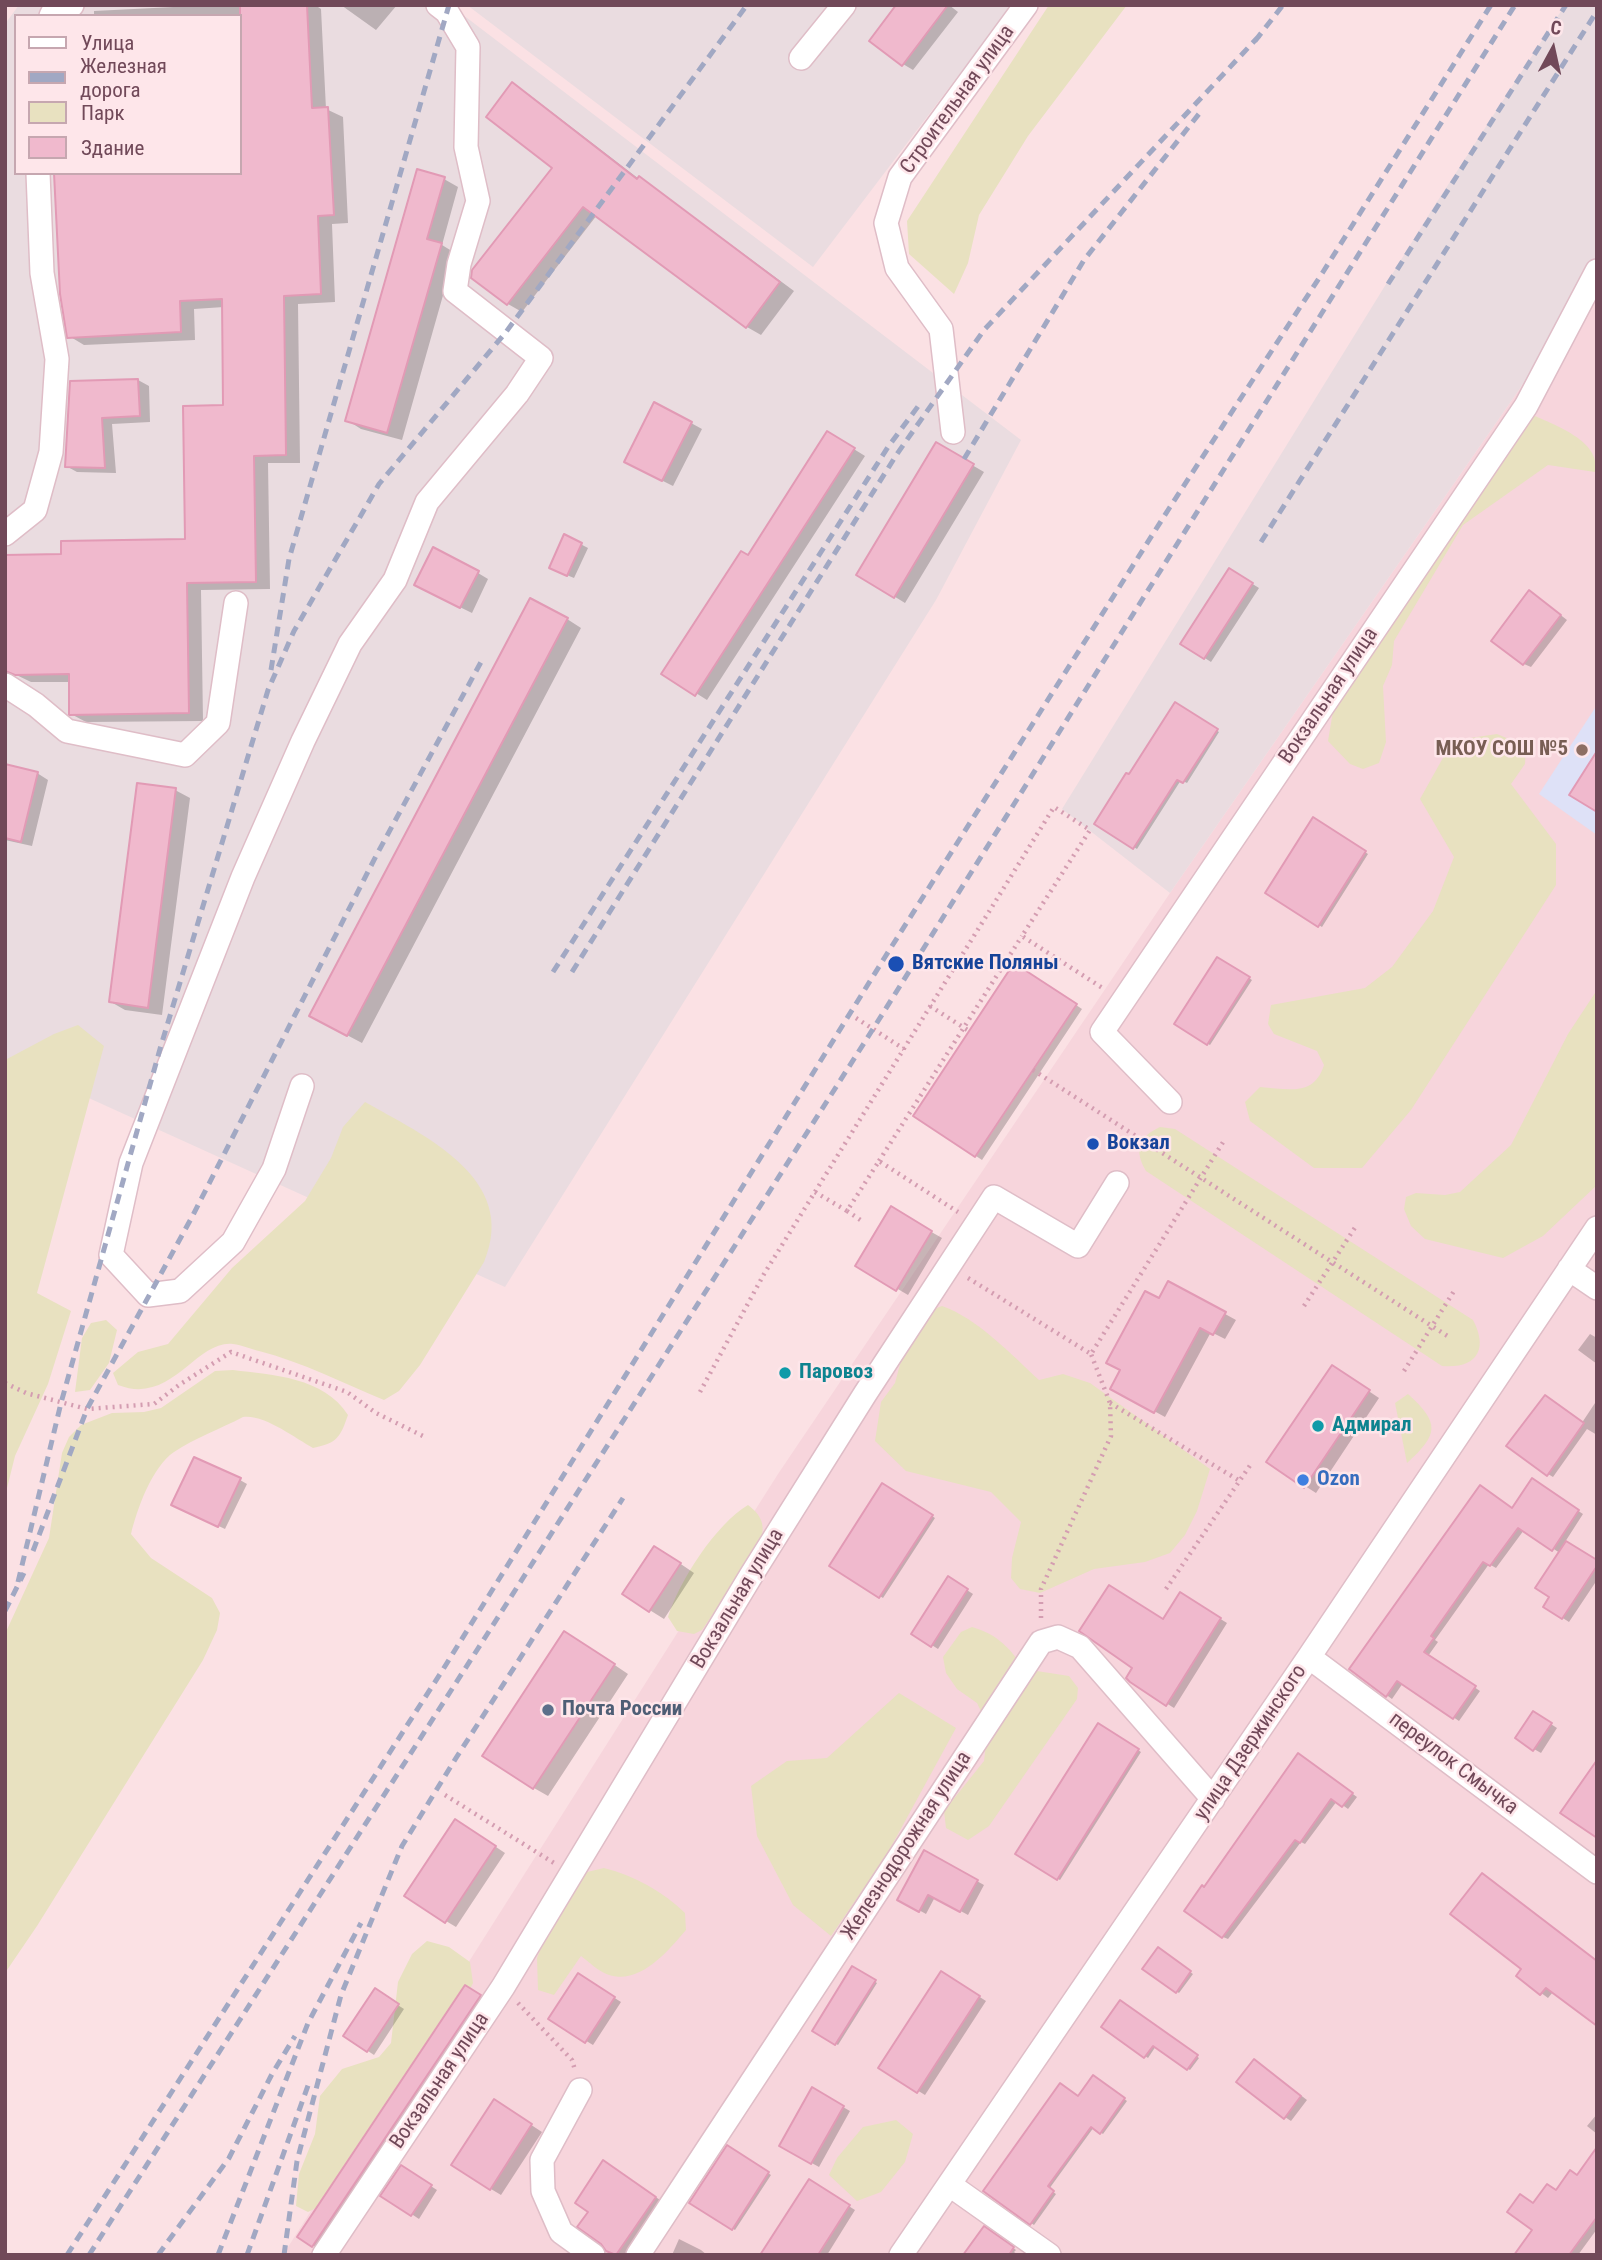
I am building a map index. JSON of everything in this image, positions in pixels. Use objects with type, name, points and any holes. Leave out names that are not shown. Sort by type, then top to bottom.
[{"type":"street","points":[[52,14],[72,5]]},
{"type":"street","points":[[302,1086],[274,1169],[233,1242],[180,1291],[148,1295],[111,1255],[131,1164],[243,877],[349,644],[395,580],[426,502],[517,394],[541,358],[455,291],[459,264],[478,201],[466,147],[468,47],[447,12],[438,5]]},
{"type":"street","points":[[801,58],[844,5]]},
{"type":"street","name":"Строительная улица","points":[[953,432],[941,329],[897,268],[886,223],[900,177],[1026,5]]},
{"type":"street","points":[[5,534],[35,510],[51,452],[57,359],[42,273],[38,175]]},
{"type":"street","name":"Вокзальная улица","points":[[1170,1102],[1102,1031],[1526,406],[1597,271]]},
{"type":"street","points":[[5,685],[36,705],[67,731],[185,755],[218,723],[236,603]]},
{"type":"street","name":"Вокзальная улица","points":[[324,2255],[503,1987],[752,1574],[994,1197],[1078,1246],[1117,1183]]},
{"type":"street","name":"улица Дзержинского","points":[[901,2255],[1213,1799],[1597,1228]]},
{"type":"street","points":[[1569,1269],[1597,1287]]},
{"type":"street","points":[[1041,1642],[1058,1637],[1080,1647],[1213,1799]]},
{"type":"street","name":"Железнодорожная улица","points":[[638,2255],[1041,1642]]},
{"type":"street","name":"переулок Смычка","points":[[1309,1657],[1597,1871]]},
{"type":"street","points":[[580,2090],[542,2160],[543,2192],[561,2232],[593,2255]]},
{"type":"street","points":[[950,2185],[1049,2255]]},
{"type":"path","points":[[700,1392],[764,1274],[1054,807],[1090,830],[847,1212]]},
{"type":"path","points":[[1022,936],[1123,1000]]},
{"type":"path","points":[[930,1006],[969,1031]]},
{"type":"path","points":[[856,1018],[904,1049]]},
{"type":"path","points":[[1032,1070],[1449,1338]]},
{"type":"path","points":[[1091,1354],[1225,1139]]},
{"type":"path","points":[[879,1161],[977,1223]]},
{"type":"path","points":[[815,1192],[862,1221]]},
{"type":"path","points":[[1304,1306],[1356,1226]]},
{"type":"path","points":[[949,1266],[1091,1354],[1110,1403],[1111,1436],[1041,1589],[1041,1642]]},
{"type":"path","points":[[1404,1371],[1454,1291]]},
{"type":"path","points":[[5,1383],[26,1393],[87,1409],[154,1404],[230,1353],[347,1392],[376,1413],[425,1437]]},
{"type":"path","points":[[1110,1403],[1240,1480]]},
{"type":"path","points":[[1166,1589],[1251,1464]]},
{"type":"path","points":[[444,1795],[571,1874]]},
{"type":"path","points":[[503,1987],[572,2060],[580,2090]]},
{"type":"shaded area","points":[[19,5],[450,5],[1021,440],[936,600],[505,1287],[5,1060],[5,24]]},
{"type":"shaded area","points":[[467,5],[1012,5],[813,267]]},
{"type":"shaded area","points":[[1565,5],[1597,5],[1597,268],[1548,348],[1170,893],[1062,809],[1433,208]]},
{"type":"shaded area","points":[[1597,268],[1597,2255],[283,2255],[778,1474],[1170,893],[1548,348]]},
{"type":"shaded area","name":"МКОУ СОШ №5","points":[[1597,705],[1597,835],[1539,794]]},
{"type":"green space","points":[[1049,5],[1127,5],[1028,136],[979,215],[968,263],[954,294],[909,254],[907,221]]},
{"type":"green space","points":[[1533,415],[1564,429],[1584,443],[1595,461],[1595,472],[1548,465],[1463,525],[1394,641],[1392,665],[1383,686],[1386,742],[1379,763],[1363,769],[1350,764],[1328,741],[1336,693]]},
{"type":"green space","points":[[1497,734],[1526,746],[1525,764],[1511,784],[1556,844],[1556,885],[1411,1110],[1362,1168],[1314,1168],[1250,1121],[1245,1102],[1260,1087],[1307,1087],[1320,1075],[1324,1065],[1317,1051],[1274,1034],[1268,1024],[1271,1005],[1365,988],[1392,967],[1433,911],[1454,857],[1420,799],[1444,756],[1470,738]]},
{"type":"green space","points":[[1597,990],[1597,1185],[1543,1236],[1503,1258],[1425,1239],[1411,1226],[1404,1209],[1406,1197],[1416,1193],[1445,1195],[1460,1192],[1511,1145],[1568,1034]]},
{"type":"green space","points":[[78,1025],[104,1046],[37,1293],[71,1311],[48,1384],[15,1456],[5,1496],[5,1060],[54,1034]]},
{"type":"green space","points":[[365,1102],[438,1145],[460,1163],[477,1183],[489,1206],[492,1232],[484,1262],[420,1365],[399,1391],[384,1400],[291,1361],[233,1344],[219,1345],[168,1380],[153,1387],[137,1389],[118,1385],[113,1373],[138,1352],[168,1344],[232,1268],[305,1201],[331,1158],[343,1127]]},
{"type":"green space","points":[[1160,1127],[1175,1129],[1473,1320],[1480,1340],[1476,1355],[1463,1364],[1442,1366],[1146,1171],[1140,1157],[1140,1145],[1147,1135]]},
{"type":"green space","points":[[942,1306],[981,1328],[1039,1380],[1063,1374],[1090,1383],[1210,1469],[1197,1511],[1185,1535],[1170,1553],[1145,1562],[1094,1569],[1040,1593],[1020,1589],[1011,1578],[1012,1558],[1021,1522],[991,1492],[906,1471],[875,1441],[881,1402],[895,1383],[907,1338],[921,1314]]},
{"type":"green space","points":[[106,1320],[117,1330],[109,1363],[90,1390],[75,1392],[82,1338],[91,1323]]},
{"type":"green space","points":[[233,1370],[281,1376],[312,1385],[338,1402],[348,1415],[345,1423],[337,1438],[313,1448],[270,1423],[243,1417],[174,1452],[152,1478],[141,1501],[131,1534],[151,1558],[212,1598],[220,1613],[217,1630],[203,1660],[5,1973],[5,1634],[49,1538],[62,1453],[69,1437],[81,1425],[112,1413],[144,1412],[161,1408],[215,1371]]},
{"type":"green space","points":[[1408,1394],[1426,1413],[1432,1428],[1425,1444],[1407,1463],[1395,1403]]},
{"type":"green space","points":[[748,1505],[762,1523],[760,1545],[702,1630],[694,1634],[677,1631],[668,1617],[690,1571],[724,1525]]},
{"type":"green space","points":[[972,1627],[1002,1643],[1024,1669],[1069,1676],[1078,1688],[1077,1699],[989,1826],[968,1840],[946,1828],[944,1811],[984,1761],[988,1726],[977,1703],[957,1689],[946,1673],[943,1657],[961,1632]]},
{"type":"green space","points":[[899,1693],[956,1728],[886,1856],[831,1936],[793,1905],[757,1836],[751,1786],[787,1761],[827,1758]]},
{"type":"green space","points":[[604,1868],[637,1880],[667,1898],[685,1913],[686,1930],[671,1947],[642,1971],[620,1977],[609,1975],[581,1956],[554,1995],[538,1990],[537,1958],[556,1911],[587,1872]]},
{"type":"green space","points":[[427,1941],[449,1947],[470,1962],[473,1983],[450,2029],[326,2203],[308,2212],[296,2206],[299,2174],[315,2134],[320,2096],[342,2069],[379,2057],[391,2043],[398,1982],[412,1954]]},
{"type":"green space","points":[[896,2120],[913,2134],[905,2162],[881,2192],[857,2201],[829,2175],[837,2158],[863,2127]]},
{"type":"building","points":[[240,5],[307,5],[312,108],[328,107],[334,215],[318,216],[321,294],[284,296],[286,455],[254,456],[256,582],[187,583],[189,713],[69,715],[69,674],[15,675],[5,671],[5,555],[61,554],[61,541],[185,539],[183,406],[223,405],[222,299],[180,301],[181,332],[67,338],[60,294],[54,175],[242,175]]},
{"type":"building","points":[[896,5],[948,5],[902,66],[869,41]]},
{"type":"building","points":[[512,82],[637,179],[639,176],[780,282],[746,328],[583,207],[507,305],[471,278],[472,270],[552,168],[486,117]]},
{"type":"building","points":[[417,169],[445,177],[427,239],[442,243],[387,433],[345,421]]},
{"type":"building","points":[[138,379],[140,416],[102,418],[105,468],[65,467],[70,381]]},
{"type":"building","points":[[654,402],[692,422],[662,481],[624,462]]},
{"type":"building","points":[[827,431],[855,448],[695,696],[661,674],[741,551],[748,555]]},
{"type":"building","points":[[936,442],[974,464],[894,598],[856,575]]},
{"type":"building","points":[[564,534],[582,543],[567,576],[549,568]]},
{"type":"building","points":[[433,547],[479,571],[460,608],[414,585]]},
{"type":"building","points":[[1229,568],[1253,583],[1204,659],[1180,644]]},
{"type":"building","points":[[1529,590],[1561,615],[1523,665],[1491,641]]},
{"type":"building","points":[[530,598],[568,618],[347,1036],[309,1016]]},
{"type":"building","points":[[1175,702],[1218,729],[1183,783],[1177,780],[1133,849],[1094,824]]},
{"type":"building","name":"МКОУ СОШ №5","points":[[1597,751],[1597,812],[1569,795]]},
{"type":"building","points":[[5,764],[38,772],[21,842],[5,838]]},
{"type":"building","points":[[137,783],[176,788],[148,1008],[109,1002]]},
{"type":"building","points":[[1313,817],[1366,851],[1318,927],[1265,893]]},
{"type":"building","points":[[1217,957],[1250,977],[1207,1045],[1174,1024]]},
{"type":"building","name":"Вятские Поляны","points":[[1014,963],[1077,1004],[975,1157],[913,1116]]},
{"type":"building","points":[[891,1206],[932,1231],[896,1291],[855,1266]]},
{"type":"building","points":[[1168,1281],[1226,1312],[1213,1335],[1200,1328],[1154,1413],[1110,1389],[1120,1370],[1106,1363],[1145,1291],[1159,1298]]},
{"type":"building","name":"Адмирал","points":[[1332,1365],[1370,1390],[1304,1488],[1266,1462]]},
{"type":"building","points":[[1545,1395],[1584,1423],[1547,1476],[1506,1446]]},
{"type":"building","points":[[194,1457],[241,1478],[218,1527],[171,1505]]},
{"type":"building","points":[[1532,1478],[1579,1510],[1552,1551],[1518,1528],[1490,1566],[1483,1562],[1431,1636],[1434,1638],[1424,1652],[1476,1686],[1453,1719],[1397,1681],[1386,1697],[1349,1669],[1480,1485],[1512,1508]]},
{"type":"building","points":[[882,1483],[933,1515],[879,1598],[829,1566]]},
{"type":"building","points":[[1566,1541],[1597,1560],[1597,1566],[1562,1619],[1543,1607],[1549,1597],[1535,1588]]},
{"type":"building","points":[[654,1546],[681,1563],[649,1612],[622,1594]]},
{"type":"building","points":[[948,1576],[968,1589],[931,1647],[911,1634]]},
{"type":"building","points":[[1109,1585],[1163,1619],[1180,1592],[1221,1618],[1166,1706],[1126,1678],[1132,1668],[1079,1631]]},
{"type":"building","name":"Почта России","points":[[564,1631],[615,1664],[533,1789],[482,1756]]},
{"type":"building","points":[[1533,1711],[1552,1723],[1533,1751],[1515,1738]]},
{"type":"building","points":[[1098,1723],[1139,1749],[1057,1880],[1015,1854]]},
{"type":"building","points":[[1298,1753],[1353,1793],[1342,1807],[1331,1799],[1300,1843],[1295,1840],[1222,1938],[1184,1911],[1202,1885],[1204,1887]]},
{"type":"building","points":[[1597,1760],[1597,1838],[1560,1813]]},
{"type":"building","points":[[455,1819],[496,1846],[445,1923],[404,1896]]},
{"type":"building","points":[[924,1850],[978,1880],[960,1912],[928,1895],[919,1912],[897,1900]]},
{"type":"building","points":[[1482,1873],[1597,1961],[1597,2026],[1546,1988],[1540,1995],[1516,1976],[1521,1969],[1450,1914]]},
{"type":"building","points":[[1158,1947],[1191,1971],[1176,1993],[1142,1969]]},
{"type":"building","points":[[852,1966],[876,1980],[835,2045],[812,2031]]},
{"type":"building","points":[[941,1971],[980,1996],[917,2093],[878,2068]]},
{"type":"building","points":[[578,1973],[615,1997],[585,2043],[548,2019]]},
{"type":"building","points":[[465,1985],[481,1995],[312,2247],[297,2237]]},
{"type":"building","points":[[375,1988],[399,2004],[367,2052],[343,2036]]},
{"type":"building","points":[[1120,2000],[1198,2055],[1187,2070],[1153,2046],[1144,2058],[1101,2027]]},
{"type":"building","points":[[1254,2059],[1301,2096],[1284,2119],[1236,2082]]},
{"type":"building","points":[[1093,2075],[1125,2098],[1100,2134],[1091,2127],[1048,2186],[1054,2191],[1030,2225],[983,2191],[1060,2083],[1078,2096]]},
{"type":"building","points":[[812,2087],[844,2106],[811,2164],[779,2146]]},
{"type":"building","points":[[494,2099],[532,2124],[490,2190],[451,2165]]},
{"type":"building","points":[[727,2145],[769,2172],[732,2230],[689,2203]]},
{"type":"building","points":[[1597,2147],[1597,2217],[1569,2255],[1514,2255],[1532,2230],[1507,2212],[1520,2194],[1533,2203],[1547,2184],[1556,2190],[1570,2170],[1577,2175]]},
{"type":"building","points":[[603,2160],[656,2197],[616,2255],[606,2251],[601,2244],[577,2227],[588,2212],[575,2203]]},
{"type":"building","points":[[401,2165],[432,2185],[411,2216],[380,2196]]},
{"type":"building","points":[[809,2179],[850,2205],[818,2255],[760,2255]]},
{"type":"building","points":[[984,2226],[1014,2247],[1009,2255],[963,2255]]},
{"type":"railway","points":[[271,670],[289,559],[449,5]]},
{"type":"railway","points":[[18,1582],[61,1403],[160,1049],[268,690],[294,631],[379,484],[506,332],[747,5]]},
{"type":"railway","points":[[1255,41],[1283,5]]},
{"type":"railway","points":[[67,2255],[442,1671],[885,957],[1491,5]]},
{"type":"railway","points":[[89,2255],[873,1029],[1515,5]]},
{"type":"railway","points":[[1388,284],[1566,5]]},
{"type":"railway","points":[[1261,542],[1597,11]]},
{"type":"railway","points":[[572,972],[897,454],[984,330],[1260,35]]},
{"type":"railway","points":[[964,459],[1084,260],[1202,110]]},
{"type":"railway","points":[[553,972],[888,447],[922,401]]},
{"type":"railway","points":[[33,1551],[87,1409],[192,1217],[376,856],[481,662]]},
{"type":"railway","points":[[284,2255],[297,2161],[341,1995],[402,1846],[623,1498]]},
{"type":"railway","points":[[5,1611],[24,1573]]},
{"type":"railway","points":[[218,2255],[308,2023],[361,1923]]},
{"type":"railway","points":[[158,2255],[229,2158],[272,2074],[295,2036]]},
{"type":"railway","points":[[247,2255],[310,2080]]},
{"type":"place","name":"МКОУ СОШ №5","points":[[1582,750]]},
{"type":"place","name":"Вятские Поляны","points":[[896,964]]},
{"type":"place","name":"Вокзал","points":[[1093,1144]]},
{"type":"place","name":"Паровоз","points":[[785,1373]]},
{"type":"place","name":"Адмирал","points":[[1318,1426]]},
{"type":"place","name":"Ozon","points":[[1303,1480]]},
{"type":"place","name":"Почта России","points":[[548,1710]]}]
